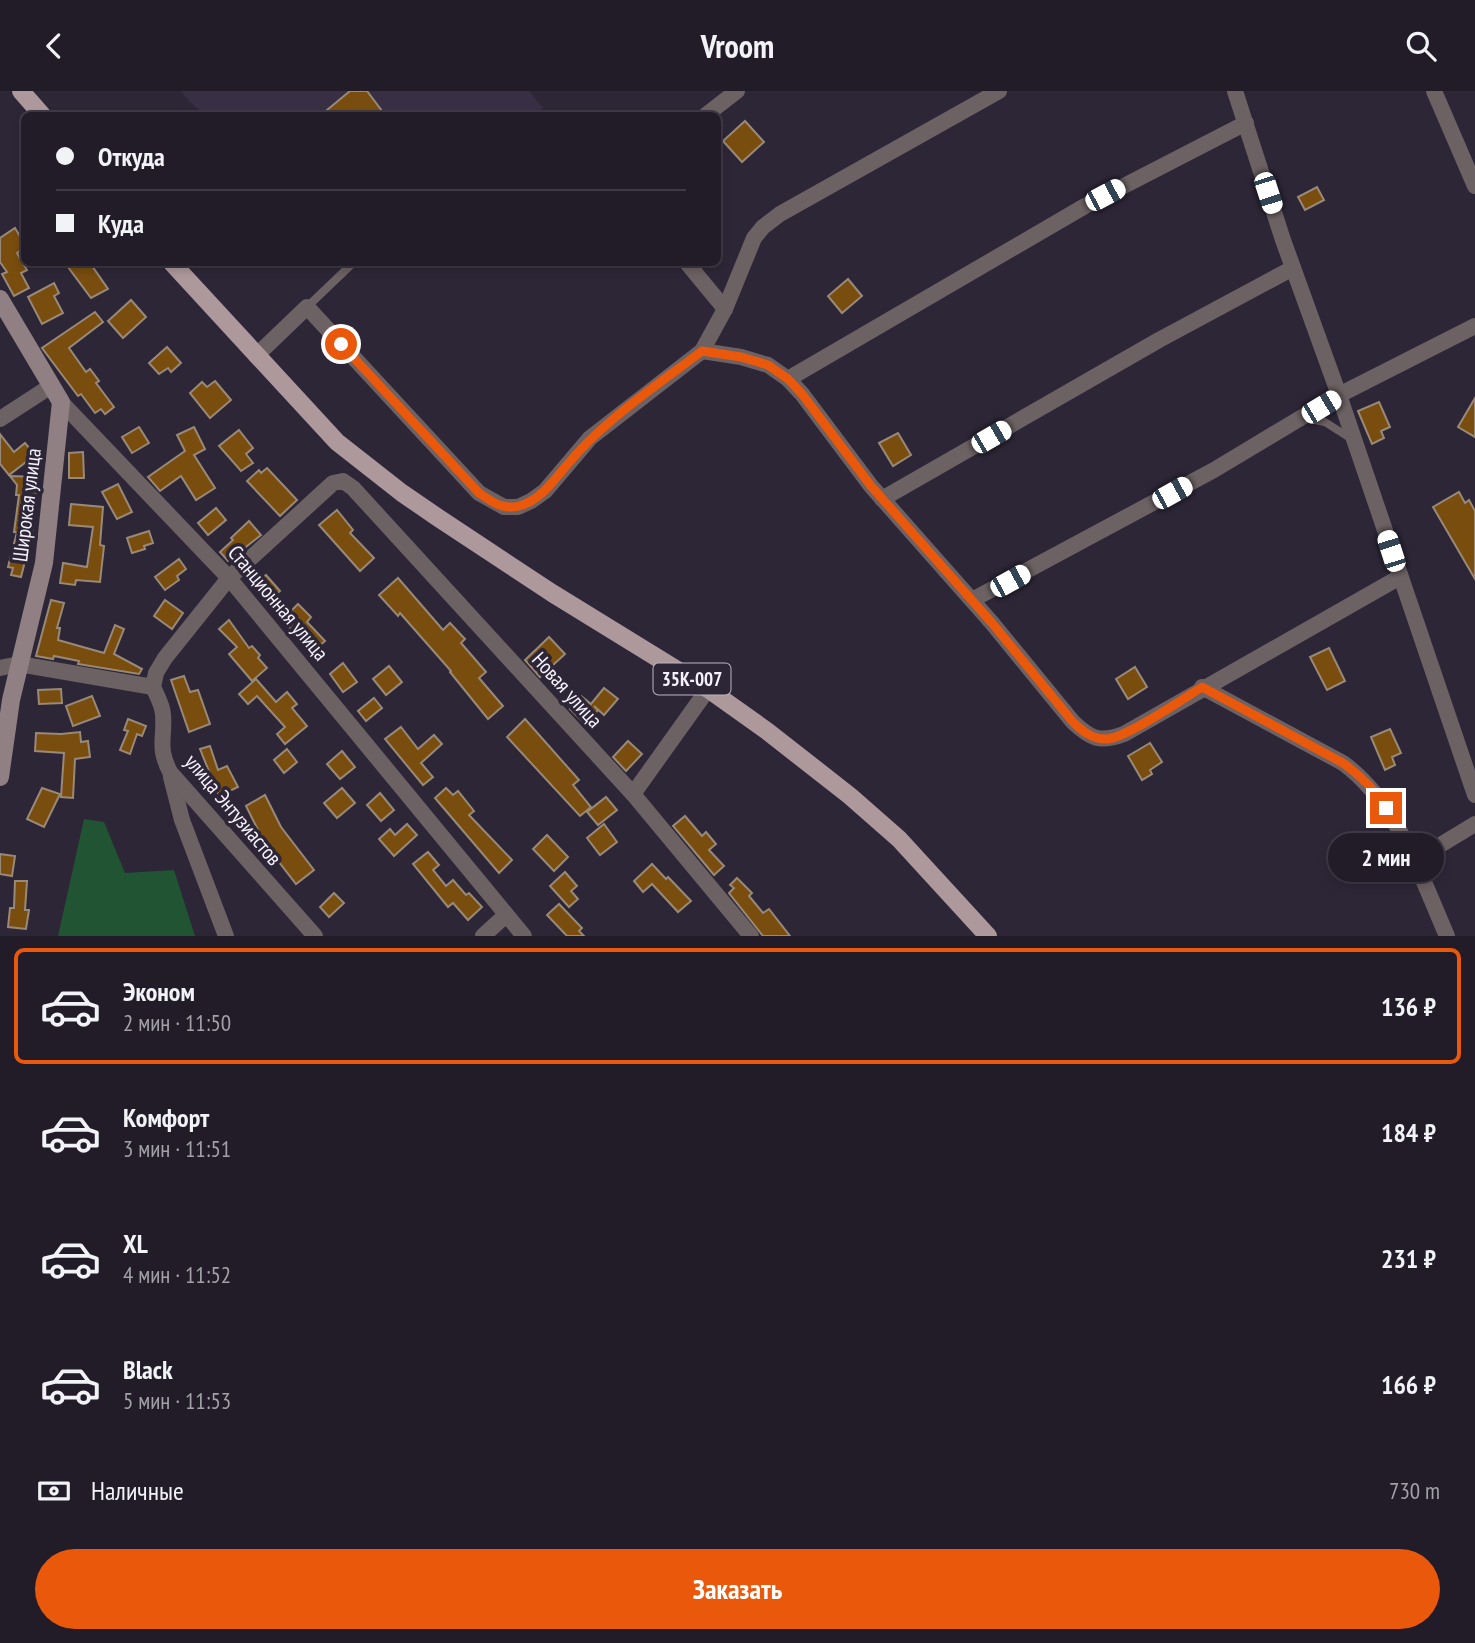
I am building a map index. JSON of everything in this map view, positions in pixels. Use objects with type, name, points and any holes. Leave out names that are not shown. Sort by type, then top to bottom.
[{"type":"main road","points":[[21,91],[39,112]]},
{"type":"main road","name":"35К-007","points":[[175,266],[337,442],[402,493],[552,593],[708,689],[778,739],[900,839],[988,936]]},
{"type":"street","points":[[710,112],[737,91]]},
{"type":"street","points":[[256,356],[307,306],[479,493],[504,507],[525,504],[545,491],[590,438],[702,351],[725,309],[754,238],[763,227],[780,214],[999,91]]},
{"type":"street","points":[[1235,91],[1293,268],[1475,795]]},
{"type":"street","points":[[1434,91],[1475,186]]},
{"type":"street","points":[[788,379],[1085,206],[1246,123]]},
{"type":"street","points":[[689,266],[725,309]]},
{"type":"street","points":[[882,499],[1159,340],[1293,268]]},
{"type":"street","name":"Станционная улица","points":[[0,299],[61,402],[229,578],[524,936]]},
{"type":"street","points":[[972,600],[1023,574],[1057,552],[1131,516],[1339,395],[1475,326]]},
{"type":"street","points":[[702,351],[741,357],[768,365],[788,379],[882,499],[972,600],[1073,722],[1084,733],[1096,738],[1108,740],[1124,734],[1399,576]]},
{"type":"street","points":[[0,419],[51,386]]},
{"type":"street","name":"Широкая улица","points":[[0,777],[11,700],[44,563],[61,402]]},
{"type":"street","name":"Новая улица","points":[[229,578],[333,483],[343,481],[362,498],[633,793],[751,936]]},
{"type":"street","points":[[0,668],[19,664],[153,687],[156,673],[165,657],[229,578]]},
{"type":"street","name":"улица Энтузиастов","points":[[153,687],[163,713],[162,754],[170,772],[315,936]]},
{"type":"street","points":[[1202,687],[1343,763],[1379,795],[1414,861],[1447,936]]},
{"type":"street","points":[[633,793],[708,689]]},
{"type":"street","points":[[170,772],[182,820],[226,936]]},
{"type":"street","points":[[1414,861],[1475,824]]},
{"type":"street","points":[[483,936],[506,915]]},
{"type":"lane","points":[[307,306],[350,266]]},
{"type":"lane","points":[[1302,417],[1325,422],[1339,429],[1356,445]]},
{"type":"shaded area","points":[[180,91],[529,91],[543,108],[538,112],[200,112]]},
{"type":"green space","points":[[84,819],[104,822],[125,873],[174,870],[195,936],[58,936]]},
{"type":"building","points":[[350,91],[367,91],[383,112],[325,112]]},
{"type":"building","points":[[745,121],[764,142],[742,162],[723,141]]},
{"type":"building","points":[[1317,187],[1324,200],[1305,210],[1298,197]]},
{"type":"building","points":[[15,228],[21,238],[21,250],[17,253],[21,266],[27,270],[21,273],[29,288],[14,296],[2,274],[7,272],[0,262],[0,238]]},
{"type":"building","points":[[67,266],[92,266],[108,289],[91,298]]},
{"type":"building","points":[[848,279],[862,296],[842,313],[828,296]]},
{"type":"building","points":[[54,283],[59,293],[54,296],[63,313],[42,324],[28,297]]},
{"type":"building","points":[[131,300],[146,317],[123,338],[108,321]]},
{"type":"building","points":[[95,312],[103,322],[69,348],[86,372],[90,369],[99,381],[96,383],[114,407],[105,414],[101,409],[95,413],[81,394],[78,396],[42,348]]},
{"type":"building","points":[[167,347],[181,363],[171,372],[168,368],[159,374],[149,363]]},
{"type":"building","points":[[215,381],[231,400],[210,418],[190,393],[202,382],[207,387]]},
{"type":"building","points":[[1475,398],[1475,437],[1458,427]]},
{"type":"building","points":[[1379,402],[1390,427],[1381,431],[1384,438],[1372,444],[1358,411]]},
{"type":"building","points":[[139,427],[149,443],[132,453],[122,437]]},
{"type":"building","points":[[194,427],[205,449],[194,455],[215,488],[196,500],[181,476],[160,491],[148,477],[185,451],[177,435]]},
{"type":"building","points":[[239,430],[253,448],[246,454],[253,463],[241,471],[219,446]]},
{"type":"building","points":[[898,433],[911,455],[893,466],[879,443]]},
{"type":"building","points":[[0,434],[14,452],[25,443],[35,455],[9,475],[0,464]]},
{"type":"building","points":[[83,452],[84,478],[69,478],[69,453]]},
{"type":"building","points":[[267,468],[297,500],[280,516],[247,481],[259,470],[261,473]]},
{"type":"building","points":[[10,476],[38,477],[32,534],[21,577],[11,575],[13,568],[8,567],[17,532],[14,532],[19,495],[16,495],[17,485]]},
{"type":"building","points":[[118,484],[132,512],[117,519],[102,492]]},
{"type":"building","points":[[1459,492],[1465,503],[1469,500],[1475,511],[1475,579],[1433,507]]},
{"type":"building","points":[[71,504],[103,507],[100,545],[104,546],[100,582],[76,580],[75,585],[60,583],[63,563],[87,567],[93,527],[69,525]]},
{"type":"building","points":[[216,508],[226,520],[208,535],[198,523]]},
{"type":"building","points":[[337,510],[353,530],[350,533],[374,558],[360,571],[319,525]]},
{"type":"building","points":[[249,521],[261,535],[228,561],[220,552]]},
{"type":"building","points":[[149,531],[153,543],[132,553],[127,538]]},
{"type":"building","points":[[179,559],[186,569],[177,576],[179,580],[165,590],[155,577]]},
{"type":"building","points":[[266,575],[280,591],[267,602],[254,586]]},
{"type":"building","points":[[398,578],[443,630],[450,623],[465,639],[461,643],[486,672],[479,678],[503,706],[488,719],[451,671],[400,613],[398,616],[379,595]]},
{"type":"building","points":[[51,600],[64,603],[57,628],[60,628],[58,640],[104,653],[115,625],[124,629],[114,654],[142,669],[139,674],[78,664],[79,661],[54,656],[53,659],[36,656]]},
{"type":"building","points":[[165,600],[183,613],[172,629],[154,616]]},
{"type":"building","points":[[298,604],[311,617],[307,622],[325,641],[312,652],[282,620]]},
{"type":"building","points":[[229,620],[249,648],[252,646],[260,655],[258,658],[267,668],[252,681],[229,654],[237,647],[219,629]]},
{"type":"building","points":[[549,637],[565,654],[540,677],[525,660]]},
{"type":"building","points":[[1329,648],[1345,681],[1327,690],[1310,657]]},
{"type":"building","points":[[343,663],[357,682],[343,692],[330,674]]},
{"type":"building","points":[[389,666],[402,682],[386,695],[373,679]]},
{"type":"building","points":[[1135,667],[1147,687],[1128,699],[1116,679]]},
{"type":"building","points":[[184,676],[190,692],[198,690],[210,724],[189,732],[171,680]]},
{"type":"building","points":[[256,679],[276,702],[287,692],[297,704],[292,708],[307,726],[285,744],[277,734],[285,727],[257,696],[248,704],[239,694]]},
{"type":"building","points":[[604,688],[618,699],[604,715],[594,706],[598,710],[586,725],[570,709],[581,696],[591,704]]},
{"type":"building","points":[[61,689],[62,703],[39,704],[38,690]]},
{"type":"building","points":[[92,696],[100,716],[73,726],[66,706]]},
{"type":"building","points":[[374,698],[382,708],[366,721],[358,711]]},
{"type":"building","points":[[128,719],[146,726],[142,736],[137,734],[130,754],[120,750],[128,731],[124,730]]},
{"type":"building","points":[[525,719],[579,780],[573,785],[591,807],[580,816],[507,737]]},
{"type":"building","points":[[401,727],[418,749],[434,735],[442,744],[421,763],[433,777],[423,785],[385,739]]},
{"type":"building","points":[[1390,729],[1401,753],[1392,757],[1395,765],[1385,770],[1371,737]]},
{"type":"building","points":[[80,732],[81,742],[88,741],[90,757],[75,759],[73,798],[61,797],[64,753],[35,751],[36,733]]},
{"type":"building","points":[[628,741],[642,754],[626,771],[613,757]]},
{"type":"building","points":[[1150,743],[1162,762],[1150,770],[1152,774],[1142,780],[1128,756]]},
{"type":"building","points":[[210,746],[218,770],[227,766],[238,787],[219,796],[200,749]]},
{"type":"building","points":[[287,749],[297,762],[284,773],[274,760]]},
{"type":"building","points":[[342,751],[355,767],[340,779],[327,764]]},
{"type":"building","points":[[42,788],[60,794],[44,827],[27,819]]},
{"type":"building","points":[[342,788],[355,803],[337,818],[324,803]]},
{"type":"building","points":[[446,788],[453,795],[458,791],[474,811],[469,815],[512,860],[499,873],[435,798]]},
{"type":"building","points":[[380,793],[394,810],[381,821],[367,805]]},
{"type":"building","points":[[265,795],[281,827],[314,870],[296,884],[265,844],[246,806]]},
{"type":"building","points":[[606,797],[617,810],[598,825],[587,812]]},
{"type":"building","points":[[685,816],[702,836],[706,832],[716,844],[709,850],[724,866],[714,875],[673,826]]},
{"type":"building","points":[[407,824],[417,835],[394,856],[379,839],[390,829],[395,835]]},
{"type":"building","points":[[604,824],[617,842],[600,855],[587,838]]},
{"type":"building","points":[[547,835],[568,857],[554,871],[533,849]]},
{"type":"building","points":[[428,852],[439,865],[433,870],[446,886],[453,880],[466,895],[469,893],[482,907],[468,920],[453,903],[448,907],[413,864]]},
{"type":"building","points":[[0,854],[15,856],[12,876],[0,874]]},
{"type":"building","points":[[652,864],[691,901],[678,912],[652,884],[643,892],[634,881]]},
{"type":"building","points":[[565,872],[577,886],[571,891],[578,899],[569,907],[550,886]]},
{"type":"building","points":[[737,878],[752,893],[749,896],[763,913],[769,909],[790,936],[763,936],[729,893],[734,888],[730,885]]},
{"type":"building","points":[[15,881],[27,881],[25,910],[29,910],[26,929],[8,927],[10,908],[14,908]]},
{"type":"building","points":[[334,893],[344,903],[329,917],[320,907]]},
{"type":"building","points":[[559,904],[582,928],[579,931],[584,936],[567,936],[547,915]]},
{"type":"route","points":[[341,344],[479,493],[504,507],[531,501],[545,491],[590,438],[702,351],[724,353],[768,365],[788,379],[802,394],[871,486],[982,611],[1084,733],[1108,740],[1124,734],[1202,687],[1343,763],[1379,795],[1386,808]]}]
